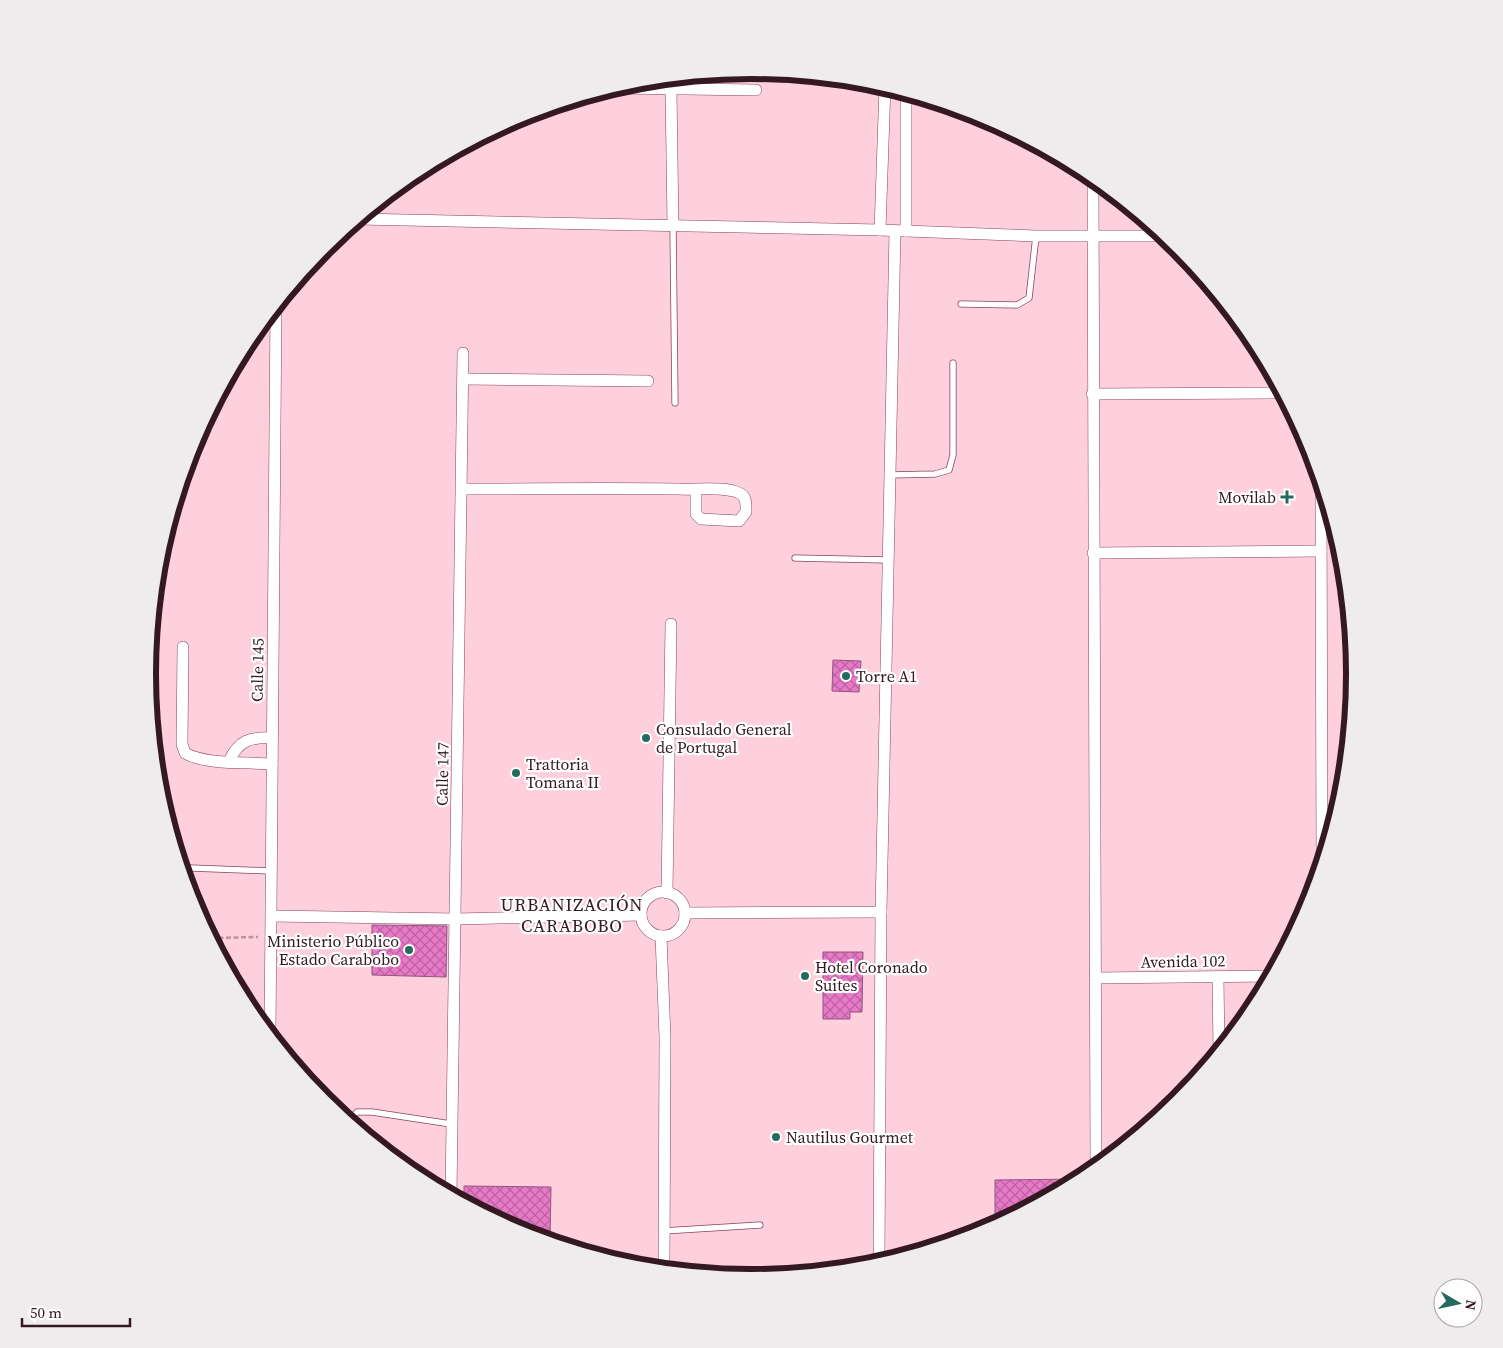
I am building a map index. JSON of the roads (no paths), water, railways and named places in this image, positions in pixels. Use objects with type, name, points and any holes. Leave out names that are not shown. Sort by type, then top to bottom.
[{"type":"street","points":[[645,89],[756,90]]},
{"type":"street","points":[[671,89],[673,226]]},
{"type":"street","points":[[880,230],[885,94]]},
{"type":"street","points":[[879,1255],[881,912],[888,560],[906,99]]},
{"type":"street","points":[[1093,187],[1096,1159]]},
{"type":"street","points":[[367,219],[880,230],[1036,236],[1154,236]]},
{"type":"street","name":"Calle 145","points":[[270,1024],[276,316]]},
{"type":"street","name":"Calle 147","points":[[451,1188],[463,353]]},
{"type":"street","points":[[463,379],[648,381]]},
{"type":"street","points":[[1092,394],[1276,394]]},
{"type":"street","points":[[462,489],[696,490],[734,491],[742,494],[746,500],[746,512],[739,521],[701,519],[696,514],[696,490]]},
{"type":"street","points":[[1321,503],[1322,842]]},
{"type":"street","points":[[1093,553],[1321,551]]},
{"type":"street","points":[[667,893],[671,624]]},
{"type":"street","points":[[183,647],[183,750],[196,758],[272,764]]},
{"type":"street","points":[[229,761],[234,750],[245,740],[272,738]]},
{"type":"street","points":[[667,893],[681,902],[685,913],[678,930],[668,936],[661,936],[650,932],[645,928],[641,915],[644,902],[654,894],[667,893]]},
{"type":"street","points":[[685,913],[881,912]]},
{"type":"street","points":[[272,916],[456,918],[641,915]]},
{"type":"street","points":[[661,936],[665,1037],[664,1262]]},
{"type":"street","name":"Avenida 102","points":[[1095,978],[1264,976]]},
{"type":"street","points":[[1218,977],[1219,1042]]},
{"type":"lane","points":[[673,226],[675,403]]},
{"type":"lane","points":[[961,304],[1017,305],[1029,298],[1036,236]]},
{"type":"lane","points":[[890,474],[935,474],[948,470],[953,455],[953,363]]},
{"type":"lane","points":[[795,558],[888,560]]},
{"type":"lane","points":[[191,868],[271,871]]},
{"type":"lane","points":[[353,1116],[357,1112],[372,1112],[451,1124]]},
{"type":"lane","points":[[663,1231],[760,1225]]},
{"type":"place","name":"Movilab","points":[[1287,497]]},
{"type":"place","name":"Torre A1","points":[[846,676]]},
{"type":"place","name":"Consulado General de Portugal","points":[[646,738]]},
{"type":"place","name":"Trattoria Tomana II","points":[[516,773]]},
{"type":"place","name":"Ministerio Público Estado Carabobo","points":[[409,950]]},
{"type":"place","name":"Hotel Coronado Suites","points":[[805,976]]},
{"type":"place","name":"Nautilus Gourmet","points":[[776,1137]]},
{"type":"district","name":"URBANIZACIÓN CARABOBO","points":[[572,915]]}]
